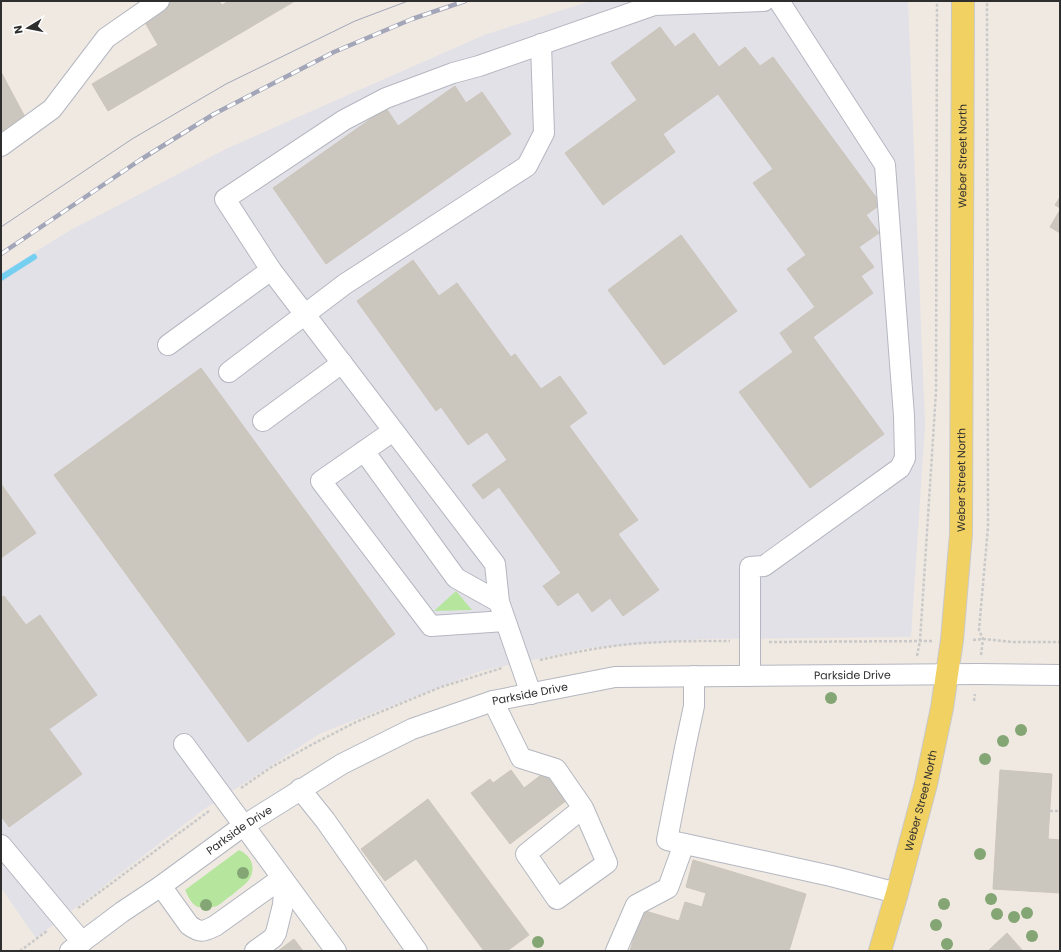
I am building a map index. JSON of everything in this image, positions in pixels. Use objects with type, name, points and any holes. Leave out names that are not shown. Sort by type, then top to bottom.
[{"type":"main road","name":"Weber Street North","points":[[880,951],[926,784],[952,640],[961,534],[963,1]]},
{"type":"street","points":[[1,146],[52,109],[106,38],[159,1]]},
{"type":"street","points":[[531,694],[499,602],[495,564],[271,270],[225,199],[344,120],[386,98],[453,73],[479,66],[654,5],[764,1]]},
{"type":"street","points":[[750,676],[750,567],[764,566],[900,468],[905,458],[904,416],[885,165],[779,1]]},
{"type":"street","points":[[229,372],[345,284],[527,166],[544,133],[541,44]]},
{"type":"street","points":[[168,345],[271,270]]},
{"type":"street","points":[[263,421],[342,363]]},
{"type":"street","points":[[393,431],[321,481],[431,626],[505,621]]},
{"type":"street","points":[[364,451],[456,578],[499,602]]},
{"type":"street","name":"Parkside Drive","points":[[76,947],[122,912],[161,886],[243,826],[342,764],[412,729],[493,701],[615,677],[947,674],[1060,675]]},
{"type":"street","points":[[694,676],[694,706],[667,840],[832,876],[897,893]]},
{"type":"street","points":[[493,701],[521,758],[556,769],[583,808],[607,863],[557,899],[526,854],[583,808]]},
{"type":"street","points":[[184,744],[336,951]]},
{"type":"street","points":[[300,789],[325,820],[417,951]]},
{"type":"street","points":[[616,951],[636,905],[668,888],[684,844]]},
{"type":"street","points":[[1,845],[76,947]]},
{"type":"street","points":[[161,886],[189,925],[195,929],[205,931],[215,926],[282,878]]},
{"type":"street","points":[[255,951],[273,938],[276,933],[283,905],[284,893],[282,878]]},
{"type":"path","points":[[919,646],[936,392],[937,1]]},
{"type":"path","points":[[982,647],[983,639],[980,630],[988,527],[987,1]]},
{"type":"path","points":[[978,640],[1060,642]]},
{"type":"path","points":[[750,643],[924,641]]},
{"type":"path","points":[[1050,811],[1060,811]]},
{"type":"shaded area","points":[[591,1],[908,1],[925,425],[911,637],[701,639],[588,648],[481,671],[321,733],[203,810],[36,938],[1,888],[1,273],[69,231],[228,148],[484,35]]},
{"type":"green space","points":[[456,591],[472,610],[434,611]]},
{"type":"green space","points":[[239,850],[250,859],[253,868],[251,876],[245,885],[217,906],[205,908],[198,907],[193,904],[185,890]]},
{"type":"building","points":[[173,1],[219,1],[222,5],[229,1],[295,1],[108,111],[92,84],[158,45],[143,19]]},
{"type":"building","points":[[660,27],[675,47],[694,33],[719,67],[745,47],[760,66],[773,57],[881,204],[866,215],[879,233],[859,247],[874,267],[861,276],[873,293],[813,337],[884,434],[810,488],[739,392],[793,352],[780,333],[815,307],[787,269],[806,255],[753,183],[773,169],[718,94],[663,134],[675,152],[603,205],[565,153],[637,100],[611,63]]},
{"type":"building","points":[[1,72],[25,117],[1,132]]},
{"type":"building","points":[[455,86],[466,103],[482,92],[511,134],[326,264],[273,188],[386,108],[398,126]]},
{"type":"building","points":[[1060,197],[1060,208],[1055,205]]},
{"type":"building","points":[[1060,210],[1060,233],[1050,227]]},
{"type":"building","points":[[681,235],[737,311],[664,365],[608,290]]},
{"type":"building","points":[[413,260],[439,296],[457,283],[511,357],[515,354],[541,389],[560,376],[587,413],[569,426],[638,520],[618,534],[659,590],[623,616],[610,598],[592,612],[578,592],[558,606],[543,586],[561,573],[499,487],[483,499],[472,485],[507,460],[487,432],[468,445],[441,407],[436,411],[357,301]]},
{"type":"building","points":[[201,368],[395,634],[248,742],[54,475]]},
{"type":"building","points":[[1,484],[36,533],[1,558]]},
{"type":"building","points":[[4,596],[26,625],[40,615],[97,695],[49,729],[82,774],[9,827],[1,816],[1,598]]},
{"type":"building","points":[[511,770],[524,788],[545,772],[567,800],[510,844],[471,793],[490,779],[493,783]]},
{"type":"building","points":[[1000,770],[1052,774],[1048,839],[1060,840],[1060,893],[993,889]]},
{"type":"building","points":[[428,799],[529,935],[507,951],[484,951],[416,859],[385,881],[361,849]]},
{"type":"building","points":[[693,860],[806,894],[789,951],[630,951],[642,910],[679,921],[685,902],[702,907],[706,893],[686,887]]},
{"type":"building","points":[[1007,933],[1023,951],[988,951]]},
{"type":"building","points":[[294,939],[303,951],[278,951]]},
{"type":"waterway","points":[[1,278],[34,257]]},
{"type":"tram line","points":[[1,227],[132,139],[226,84],[355,21],[408,1]]},
{"type":"railway","points":[[1,254],[140,160],[214,114],[334,52],[412,19],[465,1]]}]
